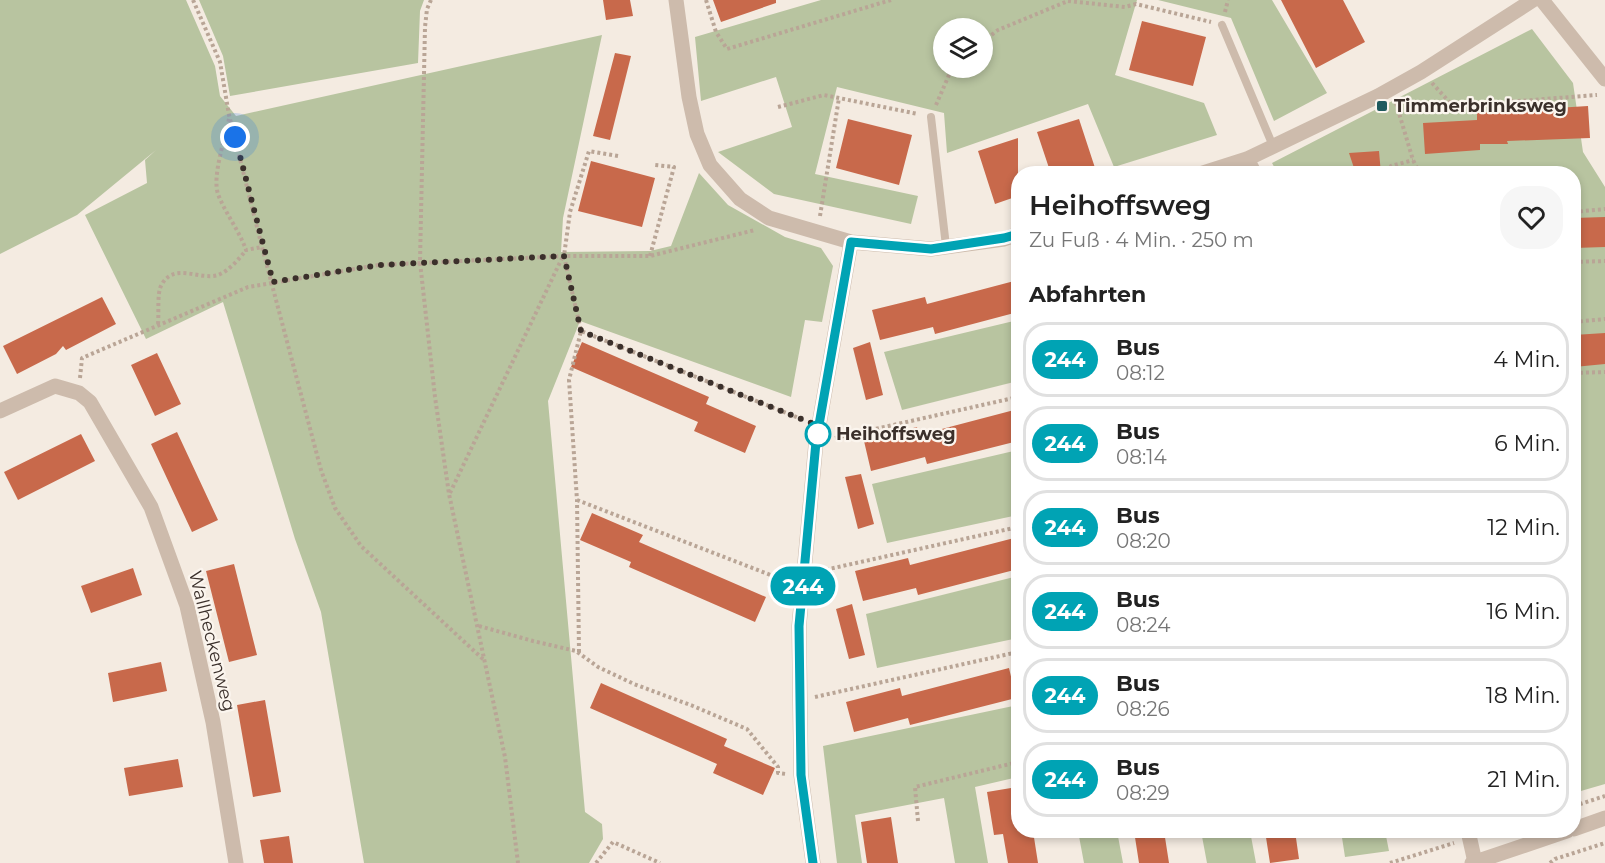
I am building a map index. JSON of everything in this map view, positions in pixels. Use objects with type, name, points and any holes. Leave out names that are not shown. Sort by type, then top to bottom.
[{"type":"street","points":[[676,0],[689,97],[697,134],[710,165],[740,199],[769,218],[851,242],[931,249],[1011,236]]},
{"type":"street","points":[[1225,166],[1247,159],[1421,72],[1533,0]]},
{"type":"street","points":[[1542,0],[1605,79]]},
{"type":"street","points":[[1247,159],[1251,166]]},
{"type":"street","points":[[813,863],[801,775],[799,626],[818,434],[851,242]]},
{"type":"street","points":[[0,411],[56,386],[79,393]]},
{"type":"street","name":"Wallheckenweg","points":[[79,393],[90,402],[151,507],[187,606],[213,722],[236,863]]},
{"type":"street","points":[[1581,827],[1605,818]]},
{"type":"street","points":[[1469,838],[1474,863],[1547,838]]},
{"type":"lane","points":[[1222,26],[1273,146]]},
{"type":"lane","points":[[931,117],[946,246]]},
{"type":"path","points":[[193,0],[220,62],[229,115],[262,247],[321,470],[334,508],[361,546],[486,662]]},
{"type":"path","points":[[430,0],[425,27],[420,262],[435,397],[449,494],[505,757],[518,863]]},
{"type":"path","points":[[706,0],[716,32],[727,49],[891,0]]},
{"type":"path","points":[[993,34],[1068,0],[1125,8],[1136,4],[1222,26]]},
{"type":"path","points":[[1421,72],[1453,106],[1605,95]]},
{"type":"path","points":[[778,107],[824,95],[931,117],[948,78]]},
{"type":"path","points":[[1391,88],[1416,166]]},
{"type":"path","points":[[817,232],[839,98]]},
{"type":"path","points":[[229,115],[217,176],[218,193],[242,237],[246,250]]},
{"type":"path","points":[[449,494],[564,256],[570,212],[589,151],[618,156]]},
{"type":"path","points":[[1391,166],[1413,160]]},
{"type":"path","points":[[650,256],[674,168],[656,165]]},
{"type":"path","points":[[1581,211],[1605,209]]},
{"type":"path","points":[[79,393],[82,358],[248,287],[379,265],[564,256],[650,256],[764,228],[769,218]]},
{"type":"path","points":[[158,324],[160,286],[173,274],[188,272],[216,276],[228,268],[246,250],[262,247]]},
{"type":"path","points":[[564,256],[581,331],[569,380],[577,500],[579,653]]},
{"type":"path","points":[[1581,262],[1605,261]]},
{"type":"path","points":[[1581,322],[1605,320]]},
{"type":"path","points":[[581,331],[818,434],[1011,398]]},
{"type":"path","points":[[1581,373],[1605,372]]},
{"type":"path","points":[[577,500],[803,581],[1011,529]]},
{"type":"path","points":[[478,626],[568,648],[598,667],[634,684],[747,729],[778,767],[778,773],[801,775]]},
{"type":"path","points":[[800,700],[1011,654]]},
{"type":"path","points":[[918,821],[915,788],[1011,764]]},
{"type":"path","points":[[1581,804],[1605,796]]},
{"type":"path","points":[[1390,863],[1460,838]]},
{"type":"path","points":[[596,863],[613,842],[660,863]]},
{"type":"path","points":[[1550,863],[1555,859],[1605,843]]},
{"type":"green space","points":[[0,0],[186,0],[215,66],[220,96],[236,116],[602,35],[563,218],[561,252],[650,251],[671,246],[699,173],[728,205],[785,237],[821,248],[833,266],[822,322],[805,320],[791,397],[580,321],[548,401],[585,812],[602,824],[603,839],[589,863],[364,863],[321,612],[295,539],[223,302],[146,339],[85,215],[147,183],[145,160],[156,150],[77,215],[0,254]]},
{"type":"green space","points":[[199,0],[424,0],[420,11],[418,63],[230,96],[223,56]]},
{"type":"green space","points":[[821,0],[1137,0],[1115,75],[1204,103],[1217,135],[1114,166],[1088,104],[947,153],[944,113],[837,87],[815,174],[918,196],[911,224],[774,194],[718,152],[792,127],[776,77],[701,101],[695,37]]},
{"type":"green space","points":[[1158,0],[1272,0],[1327,93],[1274,121],[1231,18]]},
{"type":"green space","points":[[1532,29],[1573,83],[1583,152],[1605,187],[1605,784],[1581,791],[1581,166],[1274,166],[1272,163]]},
{"type":"green space","points":[[1011,322],[1011,383],[902,410],[884,352]]},
{"type":"green space","points":[[1011,452],[1011,516],[887,543],[872,484]]},
{"type":"green space","points":[[1011,578],[1011,639],[877,668],[866,614]]},
{"type":"green space","points":[[1011,706],[1011,779],[975,787],[988,863],[955,863],[944,798],[855,815],[862,863],[837,863],[823,746]]},
{"type":"green space","points":[[1079,838],[1118,838],[1123,863],[1084,863]]},
{"type":"green space","points":[[1202,838],[1251,838],[1256,863],[1207,863]]},
{"type":"green space","points":[[1342,838],[1386,838],[1389,851],[1345,857]]},
{"type":"building","points":[[603,0],[630,0],[633,16],[606,20]]},
{"type":"building","points":[[713,0],[776,0],[776,3],[721,22]]},
{"type":"building","points":[[1281,0],[1343,0],[1365,42],[1316,68]]},
{"type":"building","points":[[1142,21],[1206,37],[1193,86],[1129,70]]},
{"type":"building","points":[[615,53],[631,56],[610,140],[593,136]]},
{"type":"building","points":[[1588,106],[1590,138],[1507,141],[1508,144],[1480,144],[1480,150],[1425,154],[1423,123],[1477,120],[1477,113]]},
{"type":"building","points":[[848,119],[912,135],[899,185],[836,168]]},
{"type":"building","points":[[1079,119],[1094,166],[1048,166],[1037,132]]},
{"type":"building","points":[[1018,138],[1018,166],[1011,166],[1011,198],[995,204],[978,151]]},
{"type":"building","points":[[1379,151],[1380,166],[1353,166],[1349,153]]},
{"type":"building","points":[[591,161],[655,178],[642,227],[578,211]]},
{"type":"building","points":[[1605,217],[1605,247],[1581,248],[1581,218]]},
{"type":"building","points":[[1011,282],[1011,314],[935,334],[933,327],[880,340],[872,310],[925,297],[927,304]]},
{"type":"building","points":[[102,297],[116,324],[66,350],[63,346],[56,354],[17,374],[3,346]]},
{"type":"building","points":[[1605,333],[1605,364],[1581,366],[1581,335]]},
{"type":"building","points":[[582,342],[709,397],[706,404],[756,426],[745,453],[694,431],[698,422],[571,367]]},
{"type":"building","points":[[870,342],[883,395],[866,400],[853,348]]},
{"type":"building","points":[[157,353],[181,404],[155,416],[131,365]]},
{"type":"building","points":[[1011,411],[1011,443],[927,464],[925,457],[871,471],[864,441],[917,427],[919,435]]},
{"type":"building","points":[[177,432],[218,520],[192,532],[151,444]]},
{"type":"building","points":[[81,434],[95,461],[18,500],[4,472]]},
{"type":"building","points":[[861,474],[874,524],[858,529],[845,477]]},
{"type":"building","points":[[592,513],[643,535],[639,542],[766,597],[755,622],[629,567],[631,562],[580,540]]},
{"type":"building","points":[[1011,539],[1011,571],[918,595],[916,588],[863,601],[855,571],[908,558],[910,565]]},
{"type":"building","points":[[234,564],[257,655],[229,662],[206,571]]},
{"type":"building","points":[[133,568],[142,595],[91,613],[81,586]]},
{"type":"building","points":[[852,604],[865,655],[849,659],[836,609]]},
{"type":"building","points":[[161,662],[167,691],[113,702],[108,673]]},
{"type":"building","points":[[1009,668],[1011,677],[1011,699],[910,725],[908,718],[854,732],[846,702],[900,688],[902,696]]},
{"type":"building","points":[[601,683],[727,739],[724,746],[775,768],[763,795],[713,773],[717,764],[590,708]]},
{"type":"building","points":[[265,700],[281,792],[253,797],[237,705]]},
{"type":"building","points":[[178,759],[183,787],[129,796],[124,768]]},
{"type":"building","points":[[1011,788],[1011,838],[1034,838],[1038,863],[1008,863],[1003,834],[994,835],[987,792]]},
{"type":"building","points":[[891,817],[898,863],[867,863],[861,822]]},
{"type":"building","points":[[289,836],[293,863],[264,863],[260,840]]},
{"type":"building","points":[[1135,838],[1165,838],[1169,863],[1139,863]]},
{"type":"building","points":[[1266,838],[1296,838],[1299,859],[1270,863]]},
{"type":"bus line","name":"244","points":[[813,863],[801,775],[799,626],[816,442],[851,242],[931,249],[1011,236]]},
{"type":"place","name":"Timmerbrinksweg","points":[[1382,106]]},
{"type":"place","name":"Heihoffsweg","points":[[818,434]]},
{"type":"route","points":[[235,137],[273,282],[379,265],[564,256],[581,331],[819,426],[817,437],[818,434]]}]
